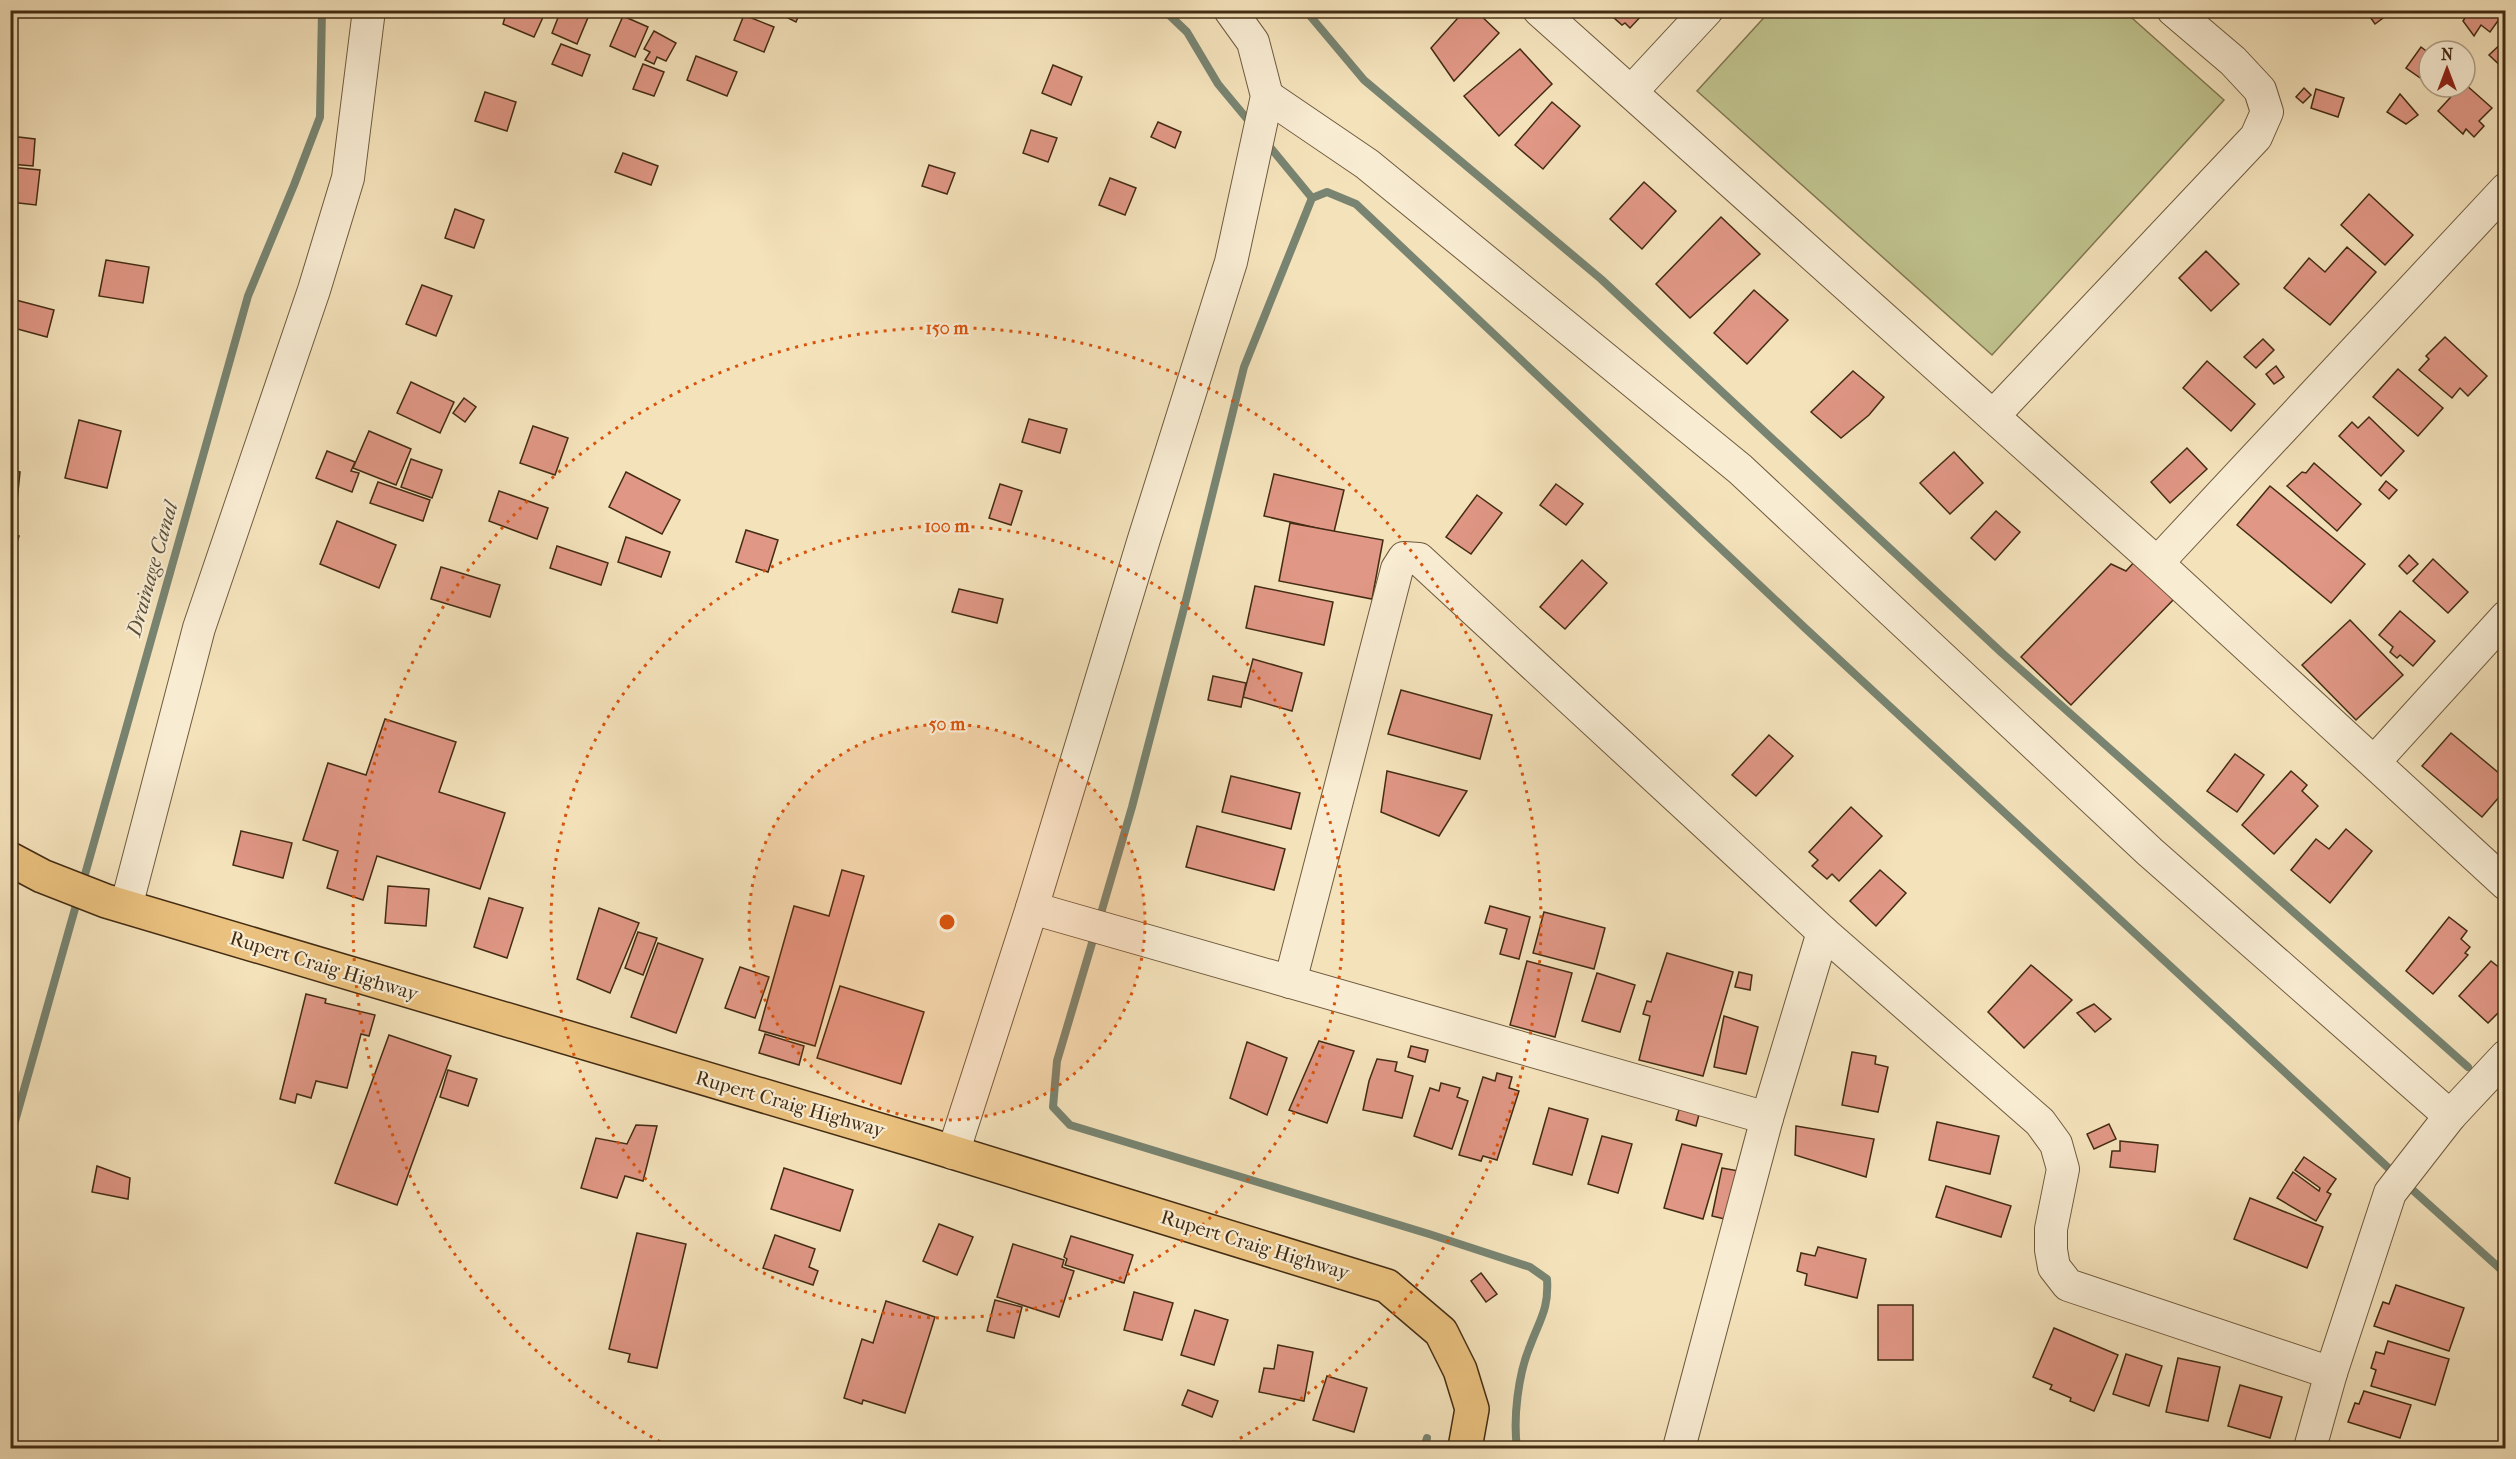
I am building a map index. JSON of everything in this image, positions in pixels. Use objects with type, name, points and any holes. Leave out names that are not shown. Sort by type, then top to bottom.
[{"type":"main road","name":"Rupert Craig Highway","points":[[10,859],[42,876],[116,904],[953,1153],[1387,1286],[1441,1332],[1460,1370],[1472,1409],[1465,1449]]},
{"type":"street","points":[[116,904],[199,628],[314,290],[348,178],[369,10]]},
{"type":"street","points":[[953,1153],[1032,908],[1231,262],[1267,96],[1253,42],[1230,10]]},
{"type":"street","points":[[1539,10],[2157,563],[2375,761],[2505,884]]},
{"type":"street","points":[[1631,92],[1707,10]]},
{"type":"street","points":[[1993,416],[2256,137],[2267,112],[2260,90],[2233,61],[2173,10]]},
{"type":"street","points":[[1267,96],[1367,164],[1740,469],[2150,852],[2450,1116]]},
{"type":"street","points":[[2157,563],[2505,189]]},
{"type":"street","points":[[1290,982],[1396,569],[1404,558],[1419,559],[1823,932],[2040,1122],[2056,1144],[2063,1168],[2051,1229],[2051,1250],[2054,1268],[2068,1285],[2331,1372]]},
{"type":"street","points":[[2375,761],[2505,617]]},
{"type":"street","points":[[1032,908],[1767,1118]]},
{"type":"street","points":[[1679,1449],[1767,1118],[1823,932]]},
{"type":"street","points":[[2310,1449],[2331,1372],[2390,1194],[2450,1116],[2505,1056]]},
{"type":"green space","points":[[2123,10],[2224,100],[1992,355],[1697,91],[1770,11]]},
{"type":"building","points":[[507,10],[531,10],[544,15],[534,37],[503,24]]},
{"type":"building","points":[[561,10],[579,10],[589,15],[577,44],[552,33]]},
{"type":"building","points":[[772,10],[801,10],[796,22]]},
{"type":"building","points":[[1465,10],[1475,10],[1499,33],[1454,81],[1431,48]]},
{"type":"building","points":[[1605,10],[1639,10],[1643,14],[1630,28],[1625,23],[1622,25]]},
{"type":"building","points":[[2372,10],[2378,10],[2383,18],[2375,24],[2368,14]]},
{"type":"building","points":[[2470,10],[2505,11],[2490,32],[2481,25],[2474,36],[2463,21]]},
{"type":"building","points":[[744,15],[774,27],[764,52],[734,40]]},
{"type":"building","points":[[623,16],[648,27],[635,57],[610,46]]},
{"type":"building","points":[[654,31],[676,43],[666,61],[657,57],[654,64],[645,60],[650,52],[644,49]]},
{"type":"building","points":[[2506,39],[2506,71],[2489,55]]},
{"type":"building","points":[[561,44],[590,55],[582,76],[552,64]]},
{"type":"building","points":[[1520,49],[1552,84],[1499,136],[1464,96]]},
{"type":"building","points":[[2417,53],[2417,76],[2406,68]]},
{"type":"building","points":[[696,56],[737,72],[727,96],[687,80]]},
{"type":"building","points":[[643,64],[664,72],[654,96],[633,89]]},
{"type":"building","points":[[1053,65],[1082,77],[1071,105],[1042,93]]},
{"type":"building","points":[[2304,88],[2311,95],[2303,103],[2296,97]]},
{"type":"building","points":[[2316,89],[2344,98],[2338,117],[2311,108]]},
{"type":"building","points":[[485,92],[516,102],[507,131],[475,121]]},
{"type":"building","points":[[2400,94],[2418,115],[2406,124],[2387,112]]},
{"type":"building","points":[[2477,95],[2492,108],[2479,121],[2484,126],[2474,137],[2466,129],[2463,134],[2438,111],[2449,99],[2477,99]]},
{"type":"building","points":[[1552,102],[1580,126],[1543,169],[1515,145]]},
{"type":"building","points":[[1158,122],[1181,132],[1175,148],[1151,137]]},
{"type":"building","points":[[1031,130],[1057,138],[1048,162],[1023,153]]},
{"type":"building","points":[[10,136],[35,139],[33,166],[10,164]]},
{"type":"building","points":[[623,153],[658,166],[651,185],[615,172]]},
{"type":"building","points":[[929,165],[955,173],[947,194],[922,186]]},
{"type":"building","points":[[10,167],[40,170],[36,205],[10,202]]},
{"type":"building","points":[[1110,178],[1136,188],[1125,215],[1099,205]]},
{"type":"building","points":[[1644,182],[1676,211],[1642,249],[1610,219]]},
{"type":"building","points":[[2369,194],[2413,235],[2385,265],[2341,225]]},
{"type":"building","points":[[455,209],[484,220],[474,248],[445,238]]},
{"type":"building","points":[[1721,217],[1760,254],[1690,318],[1656,284]]},
{"type":"building","points":[[2347,247],[2376,272],[2330,325],[2284,288],[2309,258],[2325,272]]},
{"type":"building","points":[[2206,251],[2239,284],[2211,311],[2179,278]]},
{"type":"building","points":[[106,260],[149,267],[143,303],[99,296]]},
{"type":"building","points":[[422,285],[452,296],[436,336],[406,324]]},
{"type":"building","points":[[1754,290],[1788,320],[1747,364],[1714,333]]},
{"type":"building","points":[[12,299],[54,310],[47,337],[10,327]]},
{"type":"building","points":[[2445,337],[2487,376],[2468,396],[2460,388],[2452,398],[2419,370],[2429,359],[2426,356]]},
{"type":"building","points":[[2263,339],[2274,350],[2256,368],[2244,357]]},
{"type":"building","points":[[2207,361],[2255,404],[2231,431],[2183,388]]},
{"type":"building","points":[[2276,366],[2284,377],[2274,384],[2266,374]]},
{"type":"building","points":[[2398,369],[2443,408],[2418,436],[2373,397]]},
{"type":"building","points":[[1853,371],[1884,397],[1869,415],[1841,438],[1811,412]]},
{"type":"building","points":[[411,382],[454,402],[440,433],[397,413]]},
{"type":"building","points":[[10,387],[16,387],[14,415],[10,414]]},
{"type":"building","points":[[464,398],[476,407],[465,422],[453,413]]},
{"type":"building","points":[[2369,417],[2404,451],[2381,476],[2339,436],[2352,422],[2358,428]]},
{"type":"building","points":[[1029,419],[1067,429],[1060,453],[1022,442]]},
{"type":"building","points":[[79,420],[121,431],[107,488],[65,478]]},
{"type":"building","points":[[533,426],[568,438],[555,475],[520,463]]},
{"type":"building","points":[[369,431],[411,449],[396,485],[353,468]]},
{"type":"building","points":[[2187,448],[2207,469],[2170,503],[2151,482]]},
{"type":"building","points":[[327,451],[355,462],[351,471],[359,473],[352,492],[316,478]]},
{"type":"building","points":[[1954,452],[1983,483],[1950,514],[1920,483]]},
{"type":"building","points":[[411,459],[442,470],[432,498],[401,487]]},
{"type":"building","points":[[2314,463],[2361,504],[2337,531],[2287,486],[2302,472],[2306,473]]},
{"type":"building","points":[[10,471],[20,472],[16,511],[10,511]]},
{"type":"building","points":[[626,472],[680,500],[662,534],[609,507]]},
{"type":"building","points":[[1274,474],[1344,490],[1334,532],[1264,516]]},
{"type":"building","points":[[2386,481],[2397,490],[2389,499],[2379,490]]},
{"type":"building","points":[[378,482],[430,500],[423,521],[370,503]]},
{"type":"building","points":[[1000,484],[1022,491],[1011,525],[989,518]]},
{"type":"building","points":[[1556,484],[1583,504],[1566,525],[1540,505]]},
{"type":"building","points":[[2270,486],[2365,564],[2331,603],[2237,525]]},
{"type":"building","points":[[499,491],[548,508],[537,539],[489,521]]},
{"type":"building","points":[[1477,495],[1502,513],[1471,554],[1446,537]]},
{"type":"building","points":[[1996,511],[2020,532],[1995,560],[1971,538]]},
{"type":"building","points":[[337,521],[396,545],[379,588],[320,564]]},
{"type":"building","points":[[1290,523],[1383,540],[1372,599],[1279,581]]},
{"type":"building","points":[[746,530],[778,540],[768,572],[736,562]]},
{"type":"building","points":[[10,534],[19,536],[10,564]]},
{"type":"building","points":[[626,537],[670,552],[661,577],[618,562]]},
{"type":"building","points":[[557,546],[608,563],[601,585],[550,568]]},
{"type":"building","points":[[2409,555],[2418,564],[2407,574],[2399,566]]},
{"type":"building","points":[[2433,559],[2468,592],[2448,613],[2413,581]]},
{"type":"building","points":[[1582,560],[1607,583],[1565,629],[1540,607]]},
{"type":"building","points":[[2136,560],[2175,598],[2071,705],[2021,657],[2111,564],[2126,571]]},
{"type":"building","points":[[441,567],[500,585],[490,617],[431,599]]},
{"type":"building","points":[[1255,586],[1333,602],[1324,645],[1246,628]]},
{"type":"building","points":[[959,589],[1003,599],[997,623],[952,612]]},
{"type":"building","points":[[2400,611],[2435,641],[2413,666],[2400,655],[2397,658],[2390,652],[2393,647],[2379,635]]},
{"type":"building","points":[[2350,620],[2403,675],[2356,720],[2302,665]]},
{"type":"building","points":[[1253,659],[1302,673],[1292,711],[1243,697]]},
{"type":"building","points":[[1213,676],[1246,683],[1241,707],[1208,700]]},
{"type":"building","points":[[1401,690],[1492,715],[1480,759],[1388,734]]},
{"type":"building","points":[[385,719],[456,742],[439,792],[505,813],[480,889],[377,856],[363,900],[327,888],[338,851],[303,840],[328,763],[366,775]]},
{"type":"building","points":[[2451,733],[2506,779],[2506,789],[2482,817],[2422,766]]},
{"type":"building","points":[[1769,735],[1793,756],[1756,796],[1732,775]]},
{"type":"building","points":[[2235,754],[2264,775],[2237,812],[2207,791]]},
{"type":"building","points":[[1387,771],[1467,791],[1439,836],[1381,812]]},
{"type":"building","points":[[2291,771],[2307,785],[2302,791],[2318,806],[2274,854],[2242,825]]},
{"type":"building","points":[[1231,776],[1300,793],[1291,829],[1222,812]]},
{"type":"building","points":[[1851,807],[1882,836],[1839,881],[1832,874],[1827,879],[1812,866],[1818,860],[1809,852]]},
{"type":"building","points":[[1197,826],[1285,849],[1274,890],[1186,867]]},
{"type":"building","points":[[2346,829],[2372,851],[2330,903],[2291,870],[2316,839],[2329,849]]},
{"type":"building","points":[[241,831],[292,843],[283,878],[233,865]]},
{"type":"building","points":[[842,870],[864,876],[815,1046],[759,1030],[794,906],[829,916]]},
{"type":"building","points":[[1880,870],[1906,893],[1876,926],[1850,901]]},
{"type":"building","points":[[388,886],[429,889],[426,926],[385,923]]},
{"type":"building","points":[[489,898],[523,908],[507,958],[474,947]]},
{"type":"building","points":[[1490,906],[1530,917],[1519,959],[1500,954],[1507,929],[1485,923]]},
{"type":"building","points":[[599,908],[639,923],[610,993],[577,979]]},
{"type":"building","points":[[1544,912],[1605,928],[1594,969],[1533,953]]},
{"type":"building","points":[[2449,917],[2467,931],[2461,939],[2470,947],[2465,953],[2468,955],[2433,994],[2406,971]]},
{"type":"building","points":[[638,932],[657,938],[643,975],[625,968]]},
{"type":"building","points":[[658,943],[703,959],[676,1033],[631,1017]]},
{"type":"building","points":[[1667,953],[1733,972],[1703,1076],[1639,1060],[1650,1016],[1643,1014],[1647,1001],[1651,1002]]},
{"type":"building","points":[[1527,961],[1572,973],[1555,1037],[1510,1025]]},
{"type":"building","points":[[2491,961],[2501,969],[2506,964],[2506,1005],[2488,1023],[2459,996]]},
{"type":"building","points":[[2031,965],[2072,1000],[2024,1048],[1988,1012]]},
{"type":"building","points":[[740,967],[769,977],[755,1018],[725,1008]]},
{"type":"building","points":[[1739,972],[1752,975],[1750,990],[1735,987]]},
{"type":"building","points":[[1597,973],[1635,985],[1620,1032],[1582,1021]]},
{"type":"building","points":[[840,986],[924,1012],[901,1084],[817,1058]]},
{"type":"building","points":[[306,994],[326,999],[325,1003],[375,1015],[369,1036],[361,1034],[347,1088],[316,1081],[311,1098],[297,1094],[295,1103],[280,1099]]},
{"type":"building","points":[[2094,1004],[2111,1019],[2095,1032],[2077,1013]]},
{"type":"building","points":[[1724,1016],[1758,1027],[1746,1074],[1714,1067]]},
{"type":"building","points":[[765,1034],[804,1046],[799,1065],[759,1053]]},
{"type":"building","points":[[389,1035],[451,1056],[397,1205],[335,1183]]},
{"type":"building","points":[[1319,1041],[1354,1051],[1327,1123],[1289,1110]]},
{"type":"building","points":[[1247,1042],[1287,1058],[1267,1115],[1230,1098]]},
{"type":"building","points":[[1411,1046],[1428,1050],[1425,1062],[1408,1057]]},
{"type":"building","points":[[1852,1052],[1876,1056],[1875,1064],[1888,1067],[1878,1112],[1842,1105]]},
{"type":"building","points":[[1377,1059],[1397,1062],[1395,1071],[1413,1076],[1402,1118],[1363,1110],[1369,1081]]},
{"type":"building","points":[[448,1070],[477,1079],[468,1106],[440,1097]]},
{"type":"building","points":[[1497,1073],[1512,1077],[1509,1088],[1519,1091],[1497,1160],[1483,1156],[1481,1161],[1459,1155],[1483,1077],[1495,1081]]},
{"type":"building","points":[[1441,1083],[1460,1088],[1457,1097],[1468,1101],[1452,1149],[1414,1136],[1430,1088],[1439,1091]]},
{"type":"building","points":[[1680,1106],[1700,1111],[1696,1126],[1676,1120]]},
{"type":"building","points":[[1549,1108],[1588,1119],[1572,1175],[1533,1164]]},
{"type":"building","points":[[1937,1122],[1999,1136],[1990,1174],[1929,1160]]},
{"type":"building","points":[[2109,1124],[2116,1139],[2094,1149],[2087,1134]]},
{"type":"building","points":[[636,1125],[657,1126],[643,1181],[625,1176],[617,1198],[581,1188],[596,1138],[627,1144]]},
{"type":"building","points":[[1796,1126],[1874,1139],[1866,1177],[1795,1155]]},
{"type":"building","points":[[1602,1136],[1632,1144],[1618,1193],[1588,1184]]},
{"type":"building","points":[[2120,1141],[2158,1145],[2155,1172],[2110,1167],[2112,1151],[2120,1151]]},
{"type":"building","points":[[1682,1144],[1722,1154],[1703,1219],[1664,1208]]},
{"type":"building","points":[[2304,1157],[2336,1179],[2327,1192],[2331,1194],[2316,1221],[2277,1198],[2293,1172],[2319,1191],[2320,1188],[2295,1170]]},
{"type":"building","points":[[97,1166],[130,1178],[128,1199],[92,1192]]},
{"type":"building","points":[[784,1168],[853,1190],[840,1231],[771,1209]]},
{"type":"building","points":[[1722,1168],[1739,1171],[1729,1220],[1712,1216]]},
{"type":"building","points":[[1946,1186],[2011,1206],[2001,1237],[1936,1217]]},
{"type":"building","points":[[2250,1198],[2323,1227],[2307,1268],[2234,1239]]},
{"type":"building","points":[[939,1224],[973,1237],[957,1275],[923,1261]]},
{"type":"building","points":[[637,1233],[686,1244],[657,1368],[628,1362],[630,1354],[609,1349]]},
{"type":"building","points":[[775,1235],[815,1249],[809,1267],[818,1271],[813,1285],[763,1268]]},
{"type":"building","points":[[1071,1236],[1133,1255],[1124,1283],[1065,1265],[1067,1259],[1064,1257]]},
{"type":"building","points":[[1013,1244],[1064,1260],[1062,1267],[1074,1271],[1059,1317],[997,1297]]},
{"type":"building","points":[[1818,1247],[1866,1259],[1857,1298],[1805,1285],[1807,1274],[1797,1271],[1801,1253],[1815,1256]]},
{"type":"building","points":[[1481,1273],[1497,1294],[1486,1302],[1471,1281]]},
{"type":"building","points":[[2396,1285],[2464,1308],[2449,1351],[2374,1326],[2383,1302],[2389,1304]]},
{"type":"building","points":[[1134,1292],[1173,1303],[1162,1340],[1124,1330]]},
{"type":"building","points":[[995,1300],[1022,1307],[1014,1338],[987,1331]]},
{"type":"building","points":[[886,1301],[935,1317],[905,1413],[863,1400],[862,1404],[844,1398],[862,1339],[873,1343]]},
{"type":"building","points":[[1878,1305],[1913,1305],[1913,1360],[1878,1360]]},
{"type":"building","points":[[1195,1310],[1228,1320],[1214,1365],[1181,1355]]},
{"type":"building","points":[[2054,1328],[2118,1355],[2094,1411],[2070,1401],[2071,1398],[2050,1389],[2052,1385],[2033,1377]]},
{"type":"building","points":[[2388,1341],[2449,1359],[2435,1405],[2371,1386],[2376,1370],[2371,1368],[2376,1352],[2384,1354]]},
{"type":"building","points":[[1278,1345],[1313,1352],[1304,1401],[1259,1392],[1264,1368],[1274,1369]]},
{"type":"building","points":[[2126,1354],[2162,1366],[2149,1406],[2113,1394]]},
{"type":"building","points":[[2178,1358],[2220,1367],[2208,1421],[2166,1412]]},
{"type":"building","points":[[1327,1376],[1367,1388],[1354,1432],[1313,1420]]},
{"type":"building","points":[[2240,1385],[2282,1397],[2270,1438],[2228,1426]]},
{"type":"building","points":[[1188,1390],[1218,1401],[1212,1417],[1182,1405]]},
{"type":"building","points":[[2364,1391],[2411,1405],[2400,1438],[2348,1422],[2355,1403],[2359,1404]]},
{"type":"waterway","name":"Drainage Canal","points":[[82,885],[248,296],[320,117],[322,10]]},
{"type":"waterway","points":[[1164,10],[1187,32],[1218,84],[1253,126]]},
{"type":"waterway","points":[[1306,11],[1364,80],[1601,279],[2002,653],[2468,1067]]},
{"type":"waterway","points":[[1265,141],[1312,198]]},
{"type":"waterway","points":[[1099,920],[1132,807],[1244,367],[1312,198],[1327,192],[1356,204],[1805,628],[2396,1175]]},
{"type":"waterway","name":"Drainage Canal","points":[[10,1139],[78,898]]},
{"type":"waterway","points":[[1095,933],[1057,1061],[1053,1107],[1070,1125],[1429,1234],[1530,1267],[1547,1279],[1545,1306],[1526,1357],[1520,1383],[1516,1423],[1517,1448]]},
{"type":"waterway","points":[[2406,1184],[2506,1274]]},
{"type":"waterway","points":[[1424,1448],[1427,1438]]}]
